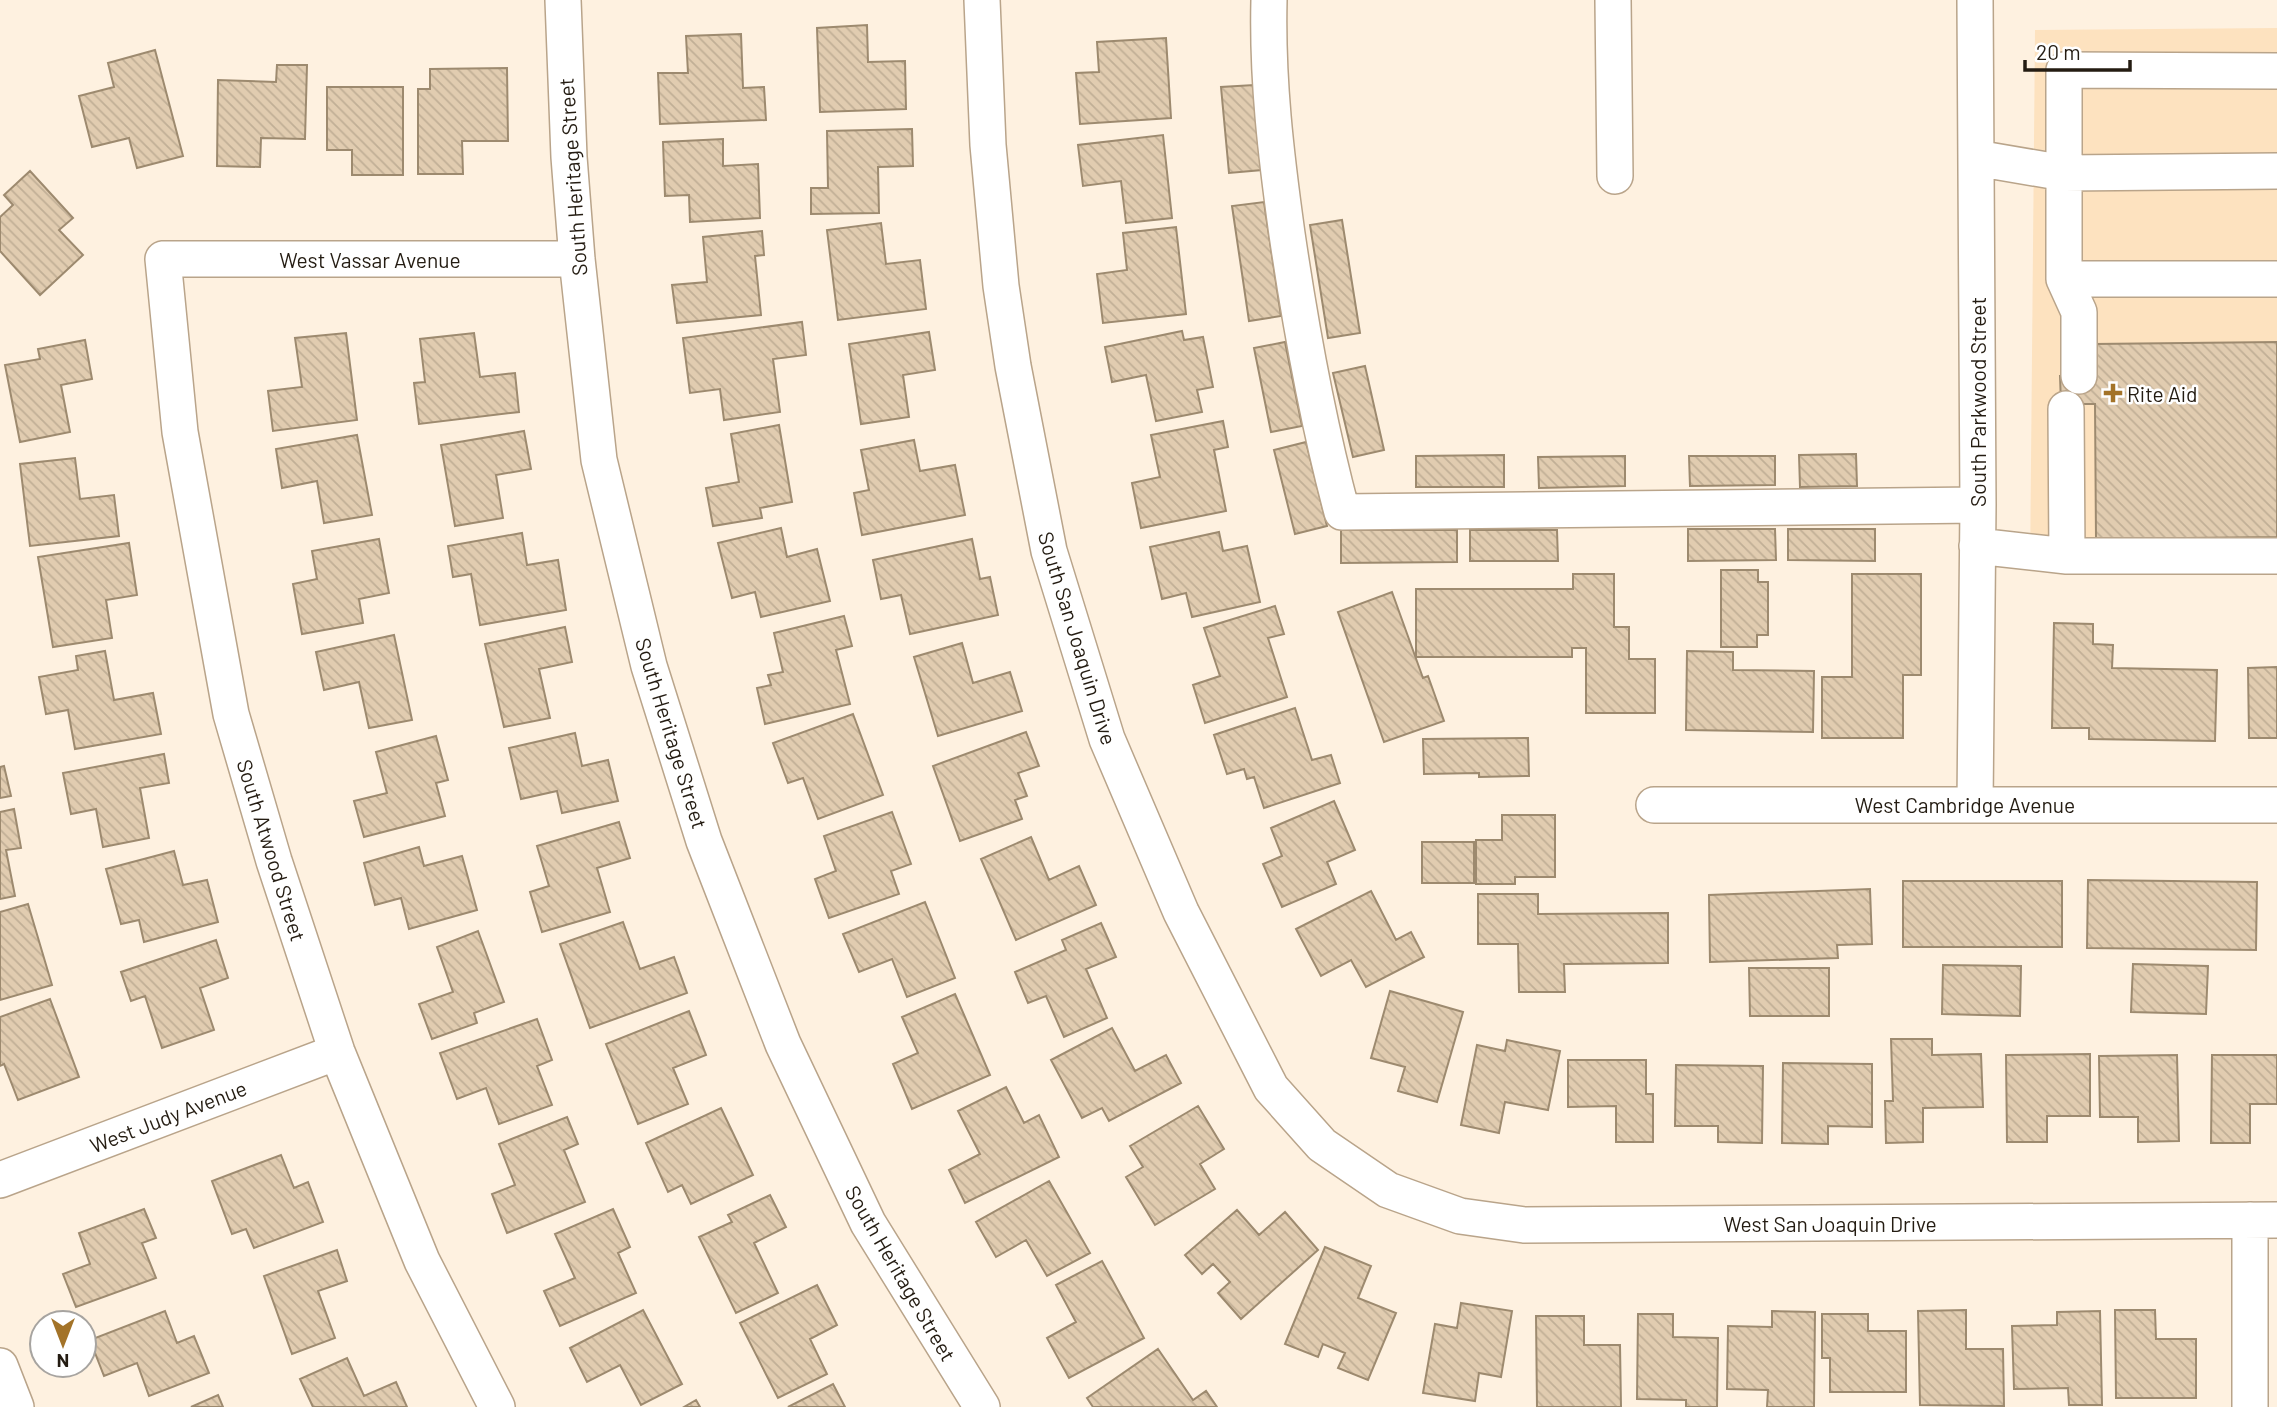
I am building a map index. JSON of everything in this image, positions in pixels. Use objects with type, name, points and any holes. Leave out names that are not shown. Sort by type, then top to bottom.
[{"type":"street","name":"South Heritage Street","points":[[563,0],[568,145],[577,259],[599,460],[649,666],[704,841],[783,1044],[868,1223],[982,1407]]},
{"type":"street","name":"South San Joaquin Drive","points":[[982,0],[988,145],[1001,286],[1013,366],[1049,551],[1107,739],[1181,912],[1271,1088],[1322,1145],[1388,1190]]},
{"type":"street","points":[[1269,0],[1269,84],[1299,320],[1342,512],[1978,505]]},
{"type":"street","points":[[1613,0],[1615,176]]},
{"type":"street","name":"South Parkwood Street","points":[[1975,0],[1978,505],[1975,804]]},
{"type":"street","points":[[2067,555],[2067,463],[2079,312],[2064,279],[2064,70],[2277,71]]},
{"type":"street","points":[[1976,158],[2064,173],[2277,172]]},
{"type":"street","name":"West Vassar Avenue","points":[[163,259],[577,259]]},
{"type":"street","name":"South Atwood Street","points":[[163,259],[180,432],[231,714],[274,861],[337,1052],[422,1261],[497,1407]]},
{"type":"street","points":[[2064,279],[2277,279]]},
{"type":"street","points":[[1977,546],[2067,555],[2277,555]]},
{"type":"street","name":"West Cambridge Avenue","points":[[1654,805],[2277,805]]},
{"type":"street","name":"West Judy Avenue","points":[[0,1180],[337,1052]]},
{"type":"street","name":"West San Joaquin Drive","points":[[1388,1190],[1461,1216],[1524,1225],[2263,1220]]},
{"type":"street","points":[[2250,1407],[2263,1220]]},
{"type":"street","points":[[0,1366],[16,1407]]},
{"type":"shaded area","points":[[2277,28],[2277,574],[2030,571],[2035,30]]},
{"type":"building","points":[[867,25],[868,62],[905,61],[906,109],[820,112],[817,28]]},
{"type":"building","points":[[741,34],[743,88],[764,87],[766,120],[660,124],[658,73],[688,73],[686,36]]},
{"type":"building","points":[[1166,38],[1171,118],[1080,124],[1076,73],[1099,72],[1097,42]]},
{"type":"building","points":[[155,50],[183,156],[137,168],[129,138],[92,147],[79,96],[114,87],[108,63]]},
{"type":"building","points":[[277,65],[307,65],[305,139],[261,138],[260,167],[217,166],[218,80],[276,82]]},
{"type":"building","points":[[507,68],[508,141],[462,141],[463,174],[418,174],[418,89],[430,89],[430,69]]},
{"type":"building","points":[[1254,85],[1262,170],[1229,173],[1221,87]]},
{"type":"building","points":[[327,87],[403,87],[403,175],[352,175],[352,150],[327,150]]},
{"type":"building","points":[[912,129],[913,166],[878,167],[879,213],[811,214],[811,188],[828,188],[827,131]]},
{"type":"building","points":[[1163,135],[1172,218],[1126,223],[1121,181],[1083,186],[1078,145]]},
{"type":"building","points":[[723,139],[723,166],[758,164],[760,218],[690,222],[689,195],[665,196],[663,142]]},
{"type":"building","points":[[30,171],[73,218],[59,230],[83,255],[40,295],[0,251],[0,217],[13,205],[4,195]]},
{"type":"building","points":[[1264,202],[1281,316],[1249,321],[1232,206]]},
{"type":"building","points":[[1342,220],[1360,333],[1328,338],[1310,225]]},
{"type":"building","points":[[881,223],[886,264],[920,260],[926,309],[838,320],[827,230]]},
{"type":"building","points":[[1176,227],[1186,314],[1103,323],[1097,274],[1127,270],[1123,233]]},
{"type":"building","points":[[762,231],[764,255],[755,256],[761,315],[677,323],[672,285],[707,282],[703,237]]},
{"type":"building","points":[[802,322],[806,355],[773,359],[780,412],[724,420],[720,389],[690,393],[683,338]]},
{"type":"building","points":[[1182,331],[1184,340],[1203,337],[1213,387],[1197,390],[1202,412],[1156,421],[1146,375],[1112,382],[1105,347]]},
{"type":"building","points":[[929,332],[935,370],[903,375],[909,417],[861,424],[849,344]]},
{"type":"building","points":[[346,333],[357,420],[273,431],[268,391],[302,387],[295,338]]},
{"type":"building","points":[[474,333],[480,377],[515,373],[519,412],[419,424],[414,383],[425,382],[420,339]]},
{"type":"building","points":[[85,340],[92,379],[61,385],[70,432],[20,442],[5,365],[40,359],[38,349]]},
{"type":"building","points":[[1285,342],[1302,426],[1271,432],[1254,348]]},
{"type":"building","name":"Rite Aid","points":[[2277,342],[2277,537],[2096,539],[2095,404],[2061,404],[2060,376],[2094,376],[2094,344]]},
{"type":"building","points":[[1365,366],[1384,450],[1353,457],[1333,373]]},
{"type":"building","points":[[1223,421],[1228,447],[1214,450],[1226,511],[1141,528],[1132,483],[1160,477],[1151,435]]},
{"type":"building","points":[[779,425],[792,502],[760,508],[762,518],[713,526],[706,488],[739,482],[731,434]]},
{"type":"building","points":[[524,431],[531,469],[496,475],[503,518],[455,526],[441,445]]},
{"type":"building","points":[[357,435],[372,515],[324,523],[317,481],[282,488],[276,449]]},
{"type":"building","points":[[914,440],[920,471],[955,465],[965,515],[862,535],[854,493],[869,490],[861,450]]},
{"type":"building","points":[[1306,442],[1327,526],[1295,534],[1274,450]]},
{"type":"building","points":[[1856,454],[1857,486],[1800,487],[1799,455]]},
{"type":"building","points":[[1504,455],[1504,487],[1416,487],[1416,456]]},
{"type":"building","points":[[1625,456],[1625,486],[1539,488],[1538,457]]},
{"type":"building","points":[[1689,456],[1775,456],[1775,485],[1690,486]]},
{"type":"building","points":[[75,458],[80,499],[114,495],[119,536],[30,546],[20,464]]},
{"type":"building","points":[[781,528],[787,557],[817,549],[830,601],[761,617],[755,592],[732,598],[718,543]]},
{"type":"building","points":[[1688,529],[1775,529],[1776,560],[1688,561]]},
{"type":"building","points":[[1788,529],[1875,529],[1875,561],[1788,560]]},
{"type":"building","points":[[1341,530],[1457,530],[1457,562],[1341,563]]},
{"type":"building","points":[[1470,530],[1557,530],[1558,561],[1470,561]]},
{"type":"building","points":[[1219,532],[1223,551],[1247,546],[1260,602],[1192,617],[1186,593],[1162,599],[1150,547]]},
{"type":"building","points":[[522,533],[527,565],[558,560],[566,610],[480,625],[471,574],[453,577],[448,546]]},
{"type":"building","points":[[379,539],[389,593],[359,599],[363,623],[302,634],[293,584],[317,579],[312,551]]},
{"type":"building","points":[[972,539],[980,579],[990,577],[998,615],[910,634],[901,595],[881,599],[873,560]]},
{"type":"building","points":[[129,543],[137,595],[106,600],[112,638],[53,647],[38,557]]},
{"type":"building","points":[[1721,570],[1758,570],[1758,582],[1768,582],[1768,635],[1757,635],[1757,647],[1721,647]]},
{"type":"building","points":[[1573,574],[1614,574],[1614,627],[1629,627],[1629,659],[1655,659],[1655,713],[1586,713],[1586,648],[1572,648],[1572,657],[1416,657],[1416,589],[1573,589]]},
{"type":"building","points":[[1852,574],[1921,574],[1921,675],[1903,675],[1903,738],[1822,738],[1822,677],[1852,677]]},
{"type":"building","points":[[1392,592],[1423,678],[1428,676],[1444,721],[1384,742],[1338,612]]},
{"type":"building","points":[[1275,606],[1284,634],[1268,638],[1287,697],[1205,723],[1193,685],[1220,676],[1204,628]]},
{"type":"building","points":[[844,616],[852,646],[836,650],[850,704],[765,724],[757,688],[771,685],[768,675],[783,672],[774,633]]},
{"type":"building","points":[[2054,623],[2093,624],[2093,644],[2113,645],[2112,668],[2217,670],[2215,741],[2089,739],[2089,728],[2052,728]]},
{"type":"building","points":[[565,627],[572,662],[539,669],[550,718],[504,727],[485,644]]},
{"type":"building","points":[[394,635],[412,720],[369,728],[359,682],[324,690],[316,652]]},
{"type":"building","points":[[962,643],[973,683],[1010,672],[1022,711],[938,736],[914,657]]},
{"type":"building","points":[[105,651],[114,700],[153,693],[161,734],[75,749],[68,710],[46,714],[39,677],[78,670],[76,656]]},
{"type":"building","points":[[1687,651],[1733,652],[1733,670],[1814,671],[1813,732],[1686,730]]},
{"type":"building","points":[[2277,667],[2277,738],[2249,738],[2248,668]]},
{"type":"building","points":[[1295,708],[1312,760],[1331,755],[1340,783],[1264,808],[1254,777],[1247,779],[1244,769],[1227,774],[1214,735]]},
{"type":"building","points":[[853,714],[883,795],[818,819],[803,778],[788,783],[773,743]]},
{"type":"building","points":[[1026,732],[1039,766],[1018,773],[1027,796],[1015,800],[1022,819],[960,841],[933,766]]},
{"type":"building","points":[[575,733],[582,766],[608,760],[618,801],[562,813],[557,791],[521,799],[509,748]]},
{"type":"building","points":[[436,736],[448,780],[436,783],[445,816],[364,837],[354,801],[387,793],[376,752]]},
{"type":"building","points":[[1528,738],[1529,776],[1424,774],[1423,739]]},
{"type":"building","points":[[164,754],[169,783],[140,788],[149,838],[103,847],[96,809],[71,814],[63,773]]},
{"type":"building","points":[[4,766],[11,796],[0,798],[0,767]]},
{"type":"building","points":[[1334,801],[1355,850],[1327,862],[1336,884],[1282,907],[1263,864],[1282,856],[1271,828]]},
{"type":"building","points":[[14,809],[21,848],[6,850],[15,896],[0,899],[0,812]]},
{"type":"building","points":[[892,812],[911,864],[891,871],[899,894],[829,918],[815,879],[836,871],[824,836]]},
{"type":"building","points":[[1502,815],[1555,815],[1555,877],[1515,877],[1515,884],[1476,884],[1476,840],[1502,840]]},
{"type":"building","points":[[619,822],[630,858],[597,868],[610,912],[542,932],[530,892],[549,886],[537,846]]},
{"type":"building","points":[[1031,837],[1049,880],[1079,866],[1096,905],[1016,940],[981,859]]},
{"type":"building","points":[[1422,842],[1474,842],[1474,883],[1422,883]]},
{"type":"building","points":[[419,847],[424,866],[462,856],[477,910],[409,929],[401,898],[375,905],[364,863]]},
{"type":"building","points":[[174,851],[183,885],[207,880],[218,922],[144,942],[139,920],[121,924],[106,869]]},
{"type":"building","points":[[2088,880],[2257,882],[2256,950],[2087,948]]},
{"type":"building","points":[[1903,881],[2062,881],[2062,947],[1903,947]]},
{"type":"building","points":[[1870,889],[1872,944],[1837,945],[1838,958],[1710,962],[1709,895]]},
{"type":"building","points":[[1371,891],[1396,940],[1411,932],[1424,957],[1366,987],[1351,960],[1321,976],[1296,929]]},
{"type":"building","points":[[1478,894],[1538,894],[1538,914],[1668,913],[1668,963],[1564,964],[1565,992],[1519,992],[1518,944],[1478,944]]},
{"type":"building","points":[[925,902],[955,978],[907,997],[892,959],[859,972],[843,934]]},
{"type":"building","points":[[28,904],[52,985],[0,1000],[0,912]]},
{"type":"building","points":[[623,922],[640,969],[674,957],[687,993],[590,1028],[560,944]]},
{"type":"building","points":[[1101,923],[1116,957],[1086,969],[1107,1018],[1064,1037],[1046,996],[1028,1003],[1015,972],[1066,950],[1062,940]]},
{"type":"building","points":[[478,931],[504,1002],[474,1013],[477,1023],[432,1039],[419,1004],[453,992],[437,947]]},
{"type":"building","points":[[216,940],[228,978],[200,988],[214,1030],[162,1048],[145,996],[131,1001],[121,972]]},
{"type":"building","points":[[2133,964],[2208,966],[2206,1014],[2131,1012]]},
{"type":"building","points":[[1943,965],[2021,966],[2020,1016],[1942,1014]]},
{"type":"building","points":[[1749,968],[1829,968],[1829,1016],[1750,1016]]},
{"type":"building","points":[[1390,991],[1463,1012],[1437,1102],[1398,1091],[1405,1067],[1371,1058]]},
{"type":"building","points":[[955,994],[990,1075],[912,1109],[893,1064],[918,1053],[902,1017]]},
{"type":"building","points":[[50,999],[79,1077],[18,1100],[4,1064],[0,1066],[0,1017]]},
{"type":"building","points":[[689,1011],[706,1055],[673,1068],[688,1104],[638,1124],[606,1044]]},
{"type":"building","points":[[537,1019],[552,1060],[537,1066],[552,1105],[499,1124],[486,1088],[457,1099],[440,1053]]},
{"type":"building","points":[[1112,1028],[1135,1071],[1166,1055],[1181,1083],[1109,1121],[1102,1108],[1082,1118],[1051,1060]]},
{"type":"building","points":[[1891,1039],[1932,1039],[1932,1055],[1981,1054],[1983,1107],[1923,1108],[1923,1142],[1886,1143],[1885,1101],[1893,1101]]},
{"type":"building","points":[[1507,1040],[1560,1051],[1548,1110],[1505,1102],[1499,1133],[1461,1125],[1477,1045],[1505,1051]]},
{"type":"building","points":[[2090,1054],[2090,1116],[2047,1116],[2047,1142],[2007,1142],[2006,1055]]},
{"type":"building","points":[[2177,1055],[2179,1141],[2138,1142],[2138,1117],[2100,1117],[2099,1056]]},
{"type":"building","points":[[2212,1055],[2277,1055],[2277,1104],[2250,1104],[2250,1143],[2211,1143]]},
{"type":"building","points":[[1568,1060],[1646,1060],[1646,1094],[1653,1094],[1653,1142],[1616,1142],[1616,1106],[1568,1107]]},
{"type":"building","points":[[1783,1063],[1872,1064],[1872,1127],[1828,1126],[1828,1144],[1782,1143]]},
{"type":"building","points":[[1676,1065],[1763,1066],[1762,1143],[1718,1142],[1718,1126],[1675,1126]]},
{"type":"building","points":[[1006,1087],[1024,1123],[1039,1115],[1059,1157],[965,1203],[949,1170],[980,1154],[958,1111]]},
{"type":"building","points":[[1198,1106],[1224,1149],[1200,1164],[1215,1189],[1155,1225],[1126,1177],[1143,1167],[1130,1146]]},
{"type":"building","points":[[721,1108],[753,1175],[691,1204],[682,1185],[668,1192],[646,1143]]},
{"type":"building","points":[[567,1117],[578,1144],[564,1150],[585,1202],[507,1233],[492,1194],[515,1185],[499,1144]]},
{"type":"building","points":[[281,1155],[294,1188],[308,1182],[323,1222],[254,1248],[246,1229],[232,1234],[212,1181]]},
{"type":"building","points":[[1049,1181],[1090,1253],[1047,1276],[1026,1240],[996,1257],[976,1222]]},
{"type":"building","points":[[770,1195],[786,1227],[754,1243],[778,1293],[736,1313],[699,1237],[732,1222],[728,1215]]},
{"type":"building","points":[[144,1209],[156,1238],[142,1243],[156,1278],[76,1307],[63,1274],[90,1264],[79,1233]]},
{"type":"building","points":[[613,1209],[630,1247],[618,1253],[636,1293],[560,1326],[544,1291],[575,1278],[555,1234]]},
{"type":"building","points":[[1237,1210],[1259,1235],[1285,1212],[1318,1250],[1241,1319],[1218,1293],[1230,1282],[1213,1264],[1202,1274],[1185,1255]]},
{"type":"building","points":[[1325,1247],[1371,1266],[1358,1298],[1396,1313],[1368,1380],[1338,1368],[1345,1353],[1323,1344],[1318,1357],[1285,1344]]},
{"type":"building","points":[[337,1250],[347,1281],[318,1291],[335,1338],[292,1354],[264,1276]]},
{"type":"building","points":[[1102,1261],[1144,1338],[1069,1378],[1047,1338],[1076,1322],[1056,1285]]},
{"type":"building","points":[[817,1285],[837,1325],[810,1339],[827,1374],[778,1398],[740,1323]]},
{"type":"building","points":[[1461,1303],[1512,1311],[1501,1377],[1479,1373],[1475,1401],[1423,1393],[1435,1324],[1457,1328]]},
{"type":"building","points":[[643,1310],[682,1384],[641,1405],[620,1365],[587,1382],[570,1348]]},
{"type":"building","points":[[1966,1310],[1966,1349],[2003,1349],[2004,1406],[1920,1405],[1918,1311]]},
{"type":"building","points":[[2115,1310],[2155,1310],[2156,1339],[2196,1339],[2196,1398],[2116,1398]]},
{"type":"building","points":[[165,1311],[177,1343],[194,1336],[209,1373],[149,1396],[137,1363],[104,1376],[98,1361],[98,1337]]},
{"type":"building","points":[[1772,1311],[1815,1312],[1814,1407],[1767,1407],[1768,1390],[1727,1389],[1728,1326],[1772,1327]]},
{"type":"building","points":[[2100,1311],[2102,1405],[2069,1405],[2068,1388],[2014,1389],[2012,1326],[2057,1325],[2057,1312]]},
{"type":"building","points":[[1638,1314],[1673,1314],[1673,1337],[1718,1338],[1717,1407],[1686,1407],[1686,1400],[1637,1399]]},
{"type":"building","points":[[1822,1314],[1868,1314],[1868,1331],[1906,1331],[1906,1392],[1830,1392],[1830,1358],[1822,1358]]},
{"type":"building","points":[[1536,1316],[1584,1316],[1584,1345],[1620,1345],[1621,1407],[1537,1407]]},
{"type":"building","points":[[1158,1349],[1193,1400],[1206,1391],[1217,1407],[1093,1407],[1087,1398]]},
{"type":"building","points":[[347,1358],[364,1396],[396,1382],[407,1407],[313,1407],[300,1379]]},
{"type":"building","points":[[833,1384],[845,1407],[788,1407]]},
{"type":"building","points":[[218,1395],[223,1407],[191,1407]]},
{"type":"building","points":[[696,1400],[700,1407],[684,1407]]},
{"type":"place","name":"Rite Aid","points":[[2113,393]]}]
